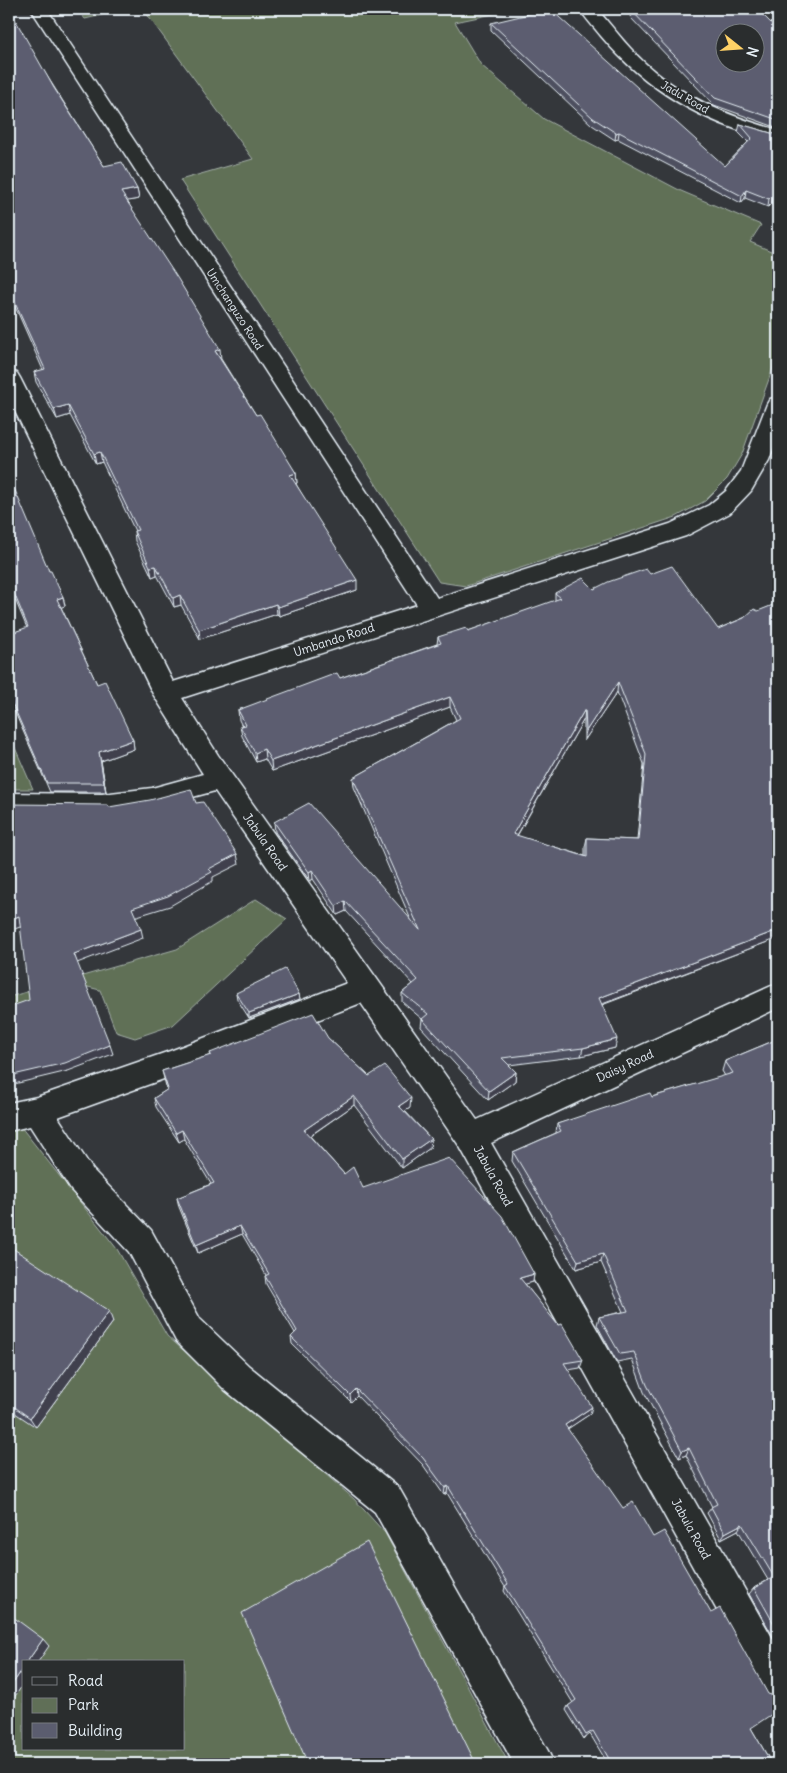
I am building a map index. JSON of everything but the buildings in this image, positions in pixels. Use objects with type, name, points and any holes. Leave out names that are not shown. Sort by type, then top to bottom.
[{"type":"street","name":"Umchanguzo Road","points":[[39,9],[432,609]]},
{"type":"street","name":"Jadu Road","points":[[588,9],[634,62],[667,89],[704,109],[748,128],[778,136]]},
{"type":"street","points":[[9,378],[166,694]]},
{"type":"street","name":"Umbando Road","points":[[166,694],[678,530],[722,507],[745,483],[768,467],[778,404]]},
{"type":"street","name":"Jabula Road","points":[[166,694],[221,779],[471,1137],[778,1684]]},
{"type":"street","points":[[9,803],[73,804],[152,798],[221,779]]},
{"type":"street","points":[[366,988],[176,1062],[23,1114],[140,1241],[161,1284],[188,1330],[238,1378],[387,1500],[536,1764]]},
{"type":"street","name":"Daisy Road","points":[[471,1137],[778,995]]},
{"type":"green space","points":[[77,9],[127,9],[85,19]]},
{"type":"green space","points":[[143,9],[517,9],[455,22],[481,65],[544,119],[681,191],[761,225],[750,242],[778,254],[778,354],[742,454],[727,479],[705,501],[676,517],[466,586],[439,582],[180,180],[253,159]]},
{"type":"green space","points":[[9,734],[33,789],[9,789]]},
{"type":"green space","points":[[256,899],[287,919],[173,1025],[135,1038],[116,1032],[100,990],[84,986],[9,1013],[9,997],[177,949]]},
{"type":"green space","points":[[9,1120],[17,1122],[117,1249],[167,1336],[354,1499],[385,1533],[509,1764],[9,1764]]}]
